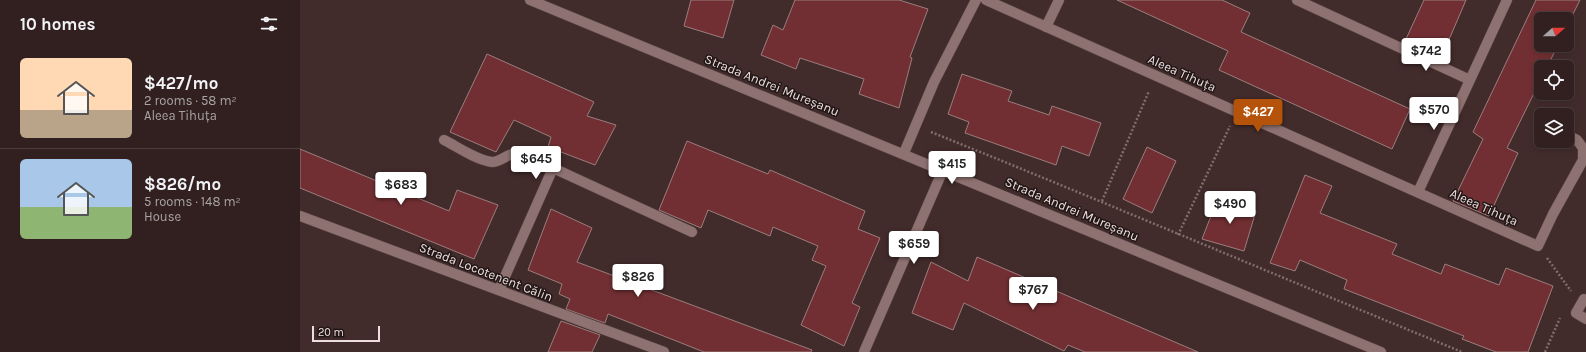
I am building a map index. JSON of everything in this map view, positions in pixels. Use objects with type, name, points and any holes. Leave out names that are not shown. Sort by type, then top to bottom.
[{"type":"street","name":"Strada Andrei Mureșanu","points":[[530,0],[904,153],[1381,352]]},
{"type":"street","points":[[904,153],[934,82],[976,0]]},
{"type":"street","name":"Aleea Tihuța","points":[[986,0],[1538,246]]},
{"type":"street","points":[[1046,27],[1059,0]]},
{"type":"street","points":[[1297,0],[1470,80]]},
{"type":"street","points":[[1418,192],[1507,0]]},
{"type":"street","points":[[1538,246],[1553,214],[1583,160],[1583,148],[1574,138]]},
{"type":"street","points":[[444,140],[481,159],[492,162],[499,161],[513,154],[522,155],[692,232]]},
{"type":"street","points":[[499,290],[553,168]]},
{"type":"street","points":[[864,352],[943,170]]},
{"type":"street","name":"Strada Locotenent Călin","points":[[300,216],[664,352]]},
{"type":"street","points":[[1583,302],[1576,313],[1586,319]]},
{"type":"path","points":[[1102,201],[1156,76]]},
{"type":"path","points":[[1178,235],[1237,112]]},
{"type":"path","points":[[916,126],[1102,201],[1178,235],[1462,352]]},
{"type":"path","points":[[1538,246],[1583,302]]},
{"type":"path","points":[[1546,352],[1563,312]]},
{"type":"building","points":[[691,0],[734,0],[723,38],[684,26]]},
{"type":"building","points":[[795,0],[899,0],[928,9],[910,57],[912,58],[899,108],[859,94],[864,79],[800,58],[796,69],[761,55],[773,25],[783,30]]},
{"type":"building","points":[[1117,0],[1222,0],[1250,13],[1241,32],[1410,109],[1392,149],[1219,70],[1228,51]]},
{"type":"building","points":[[1424,0],[1466,0],[1442,56],[1406,39]]},
{"type":"building","points":[[1536,0],[1580,0],[1574,12],[1534,12],[1534,52],[1554,52],[1550,60],[1534,60],[1534,93],[1507,148],[1518,153],[1489,216],[1453,201],[1483,139],[1473,132]]},
{"type":"building","points":[[487,54],[594,102],[587,116],[616,125],[595,165],[548,147],[551,137],[514,120],[496,152],[450,132]]},
{"type":"building","points":[[962,74],[1012,91],[1008,101],[1049,115],[1052,106],[1101,123],[1089,156],[1062,146],[1056,165],[965,133],[969,122],[948,114]]},
{"type":"building","points":[[687,141],[768,174],[770,170],[865,211],[858,229],[880,238],[852,303],[860,307],[844,346],[801,325],[826,266],[812,260],[818,246],[773,227],[770,236],[708,210],[701,228],[659,210]]},
{"type":"building","points":[[1147,147],[1176,161],[1152,213],[1123,199]]},
{"type":"building","points":[[300,149],[449,211],[457,190],[498,205],[474,259],[300,188]]},
{"type":"building","points":[[1305,175],[1332,186],[1320,213],[1397,244],[1392,254],[1441,274],[1445,264],[1499,285],[1506,268],[1553,286],[1528,352],[1496,352],[1462,339],[1464,336],[1344,289],[1347,280],[1300,260],[1295,271],[1270,263]]},
{"type":"building","points":[[1218,198],[1256,211],[1244,251],[1202,239]]},
{"type":"building","points":[[551,209],[592,228],[577,262],[812,350],[811,352],[704,352],[608,314],[605,323],[566,309],[570,299],[559,294],[562,284],[528,270]]},
{"type":"building","points":[[977,257],[1198,352],[1085,352],[1068,345],[1064,351],[964,303],[953,330],[912,313],[931,262],[968,281]]},
{"type":"building","points":[[561,321],[600,335],[592,352],[548,352]]}]
